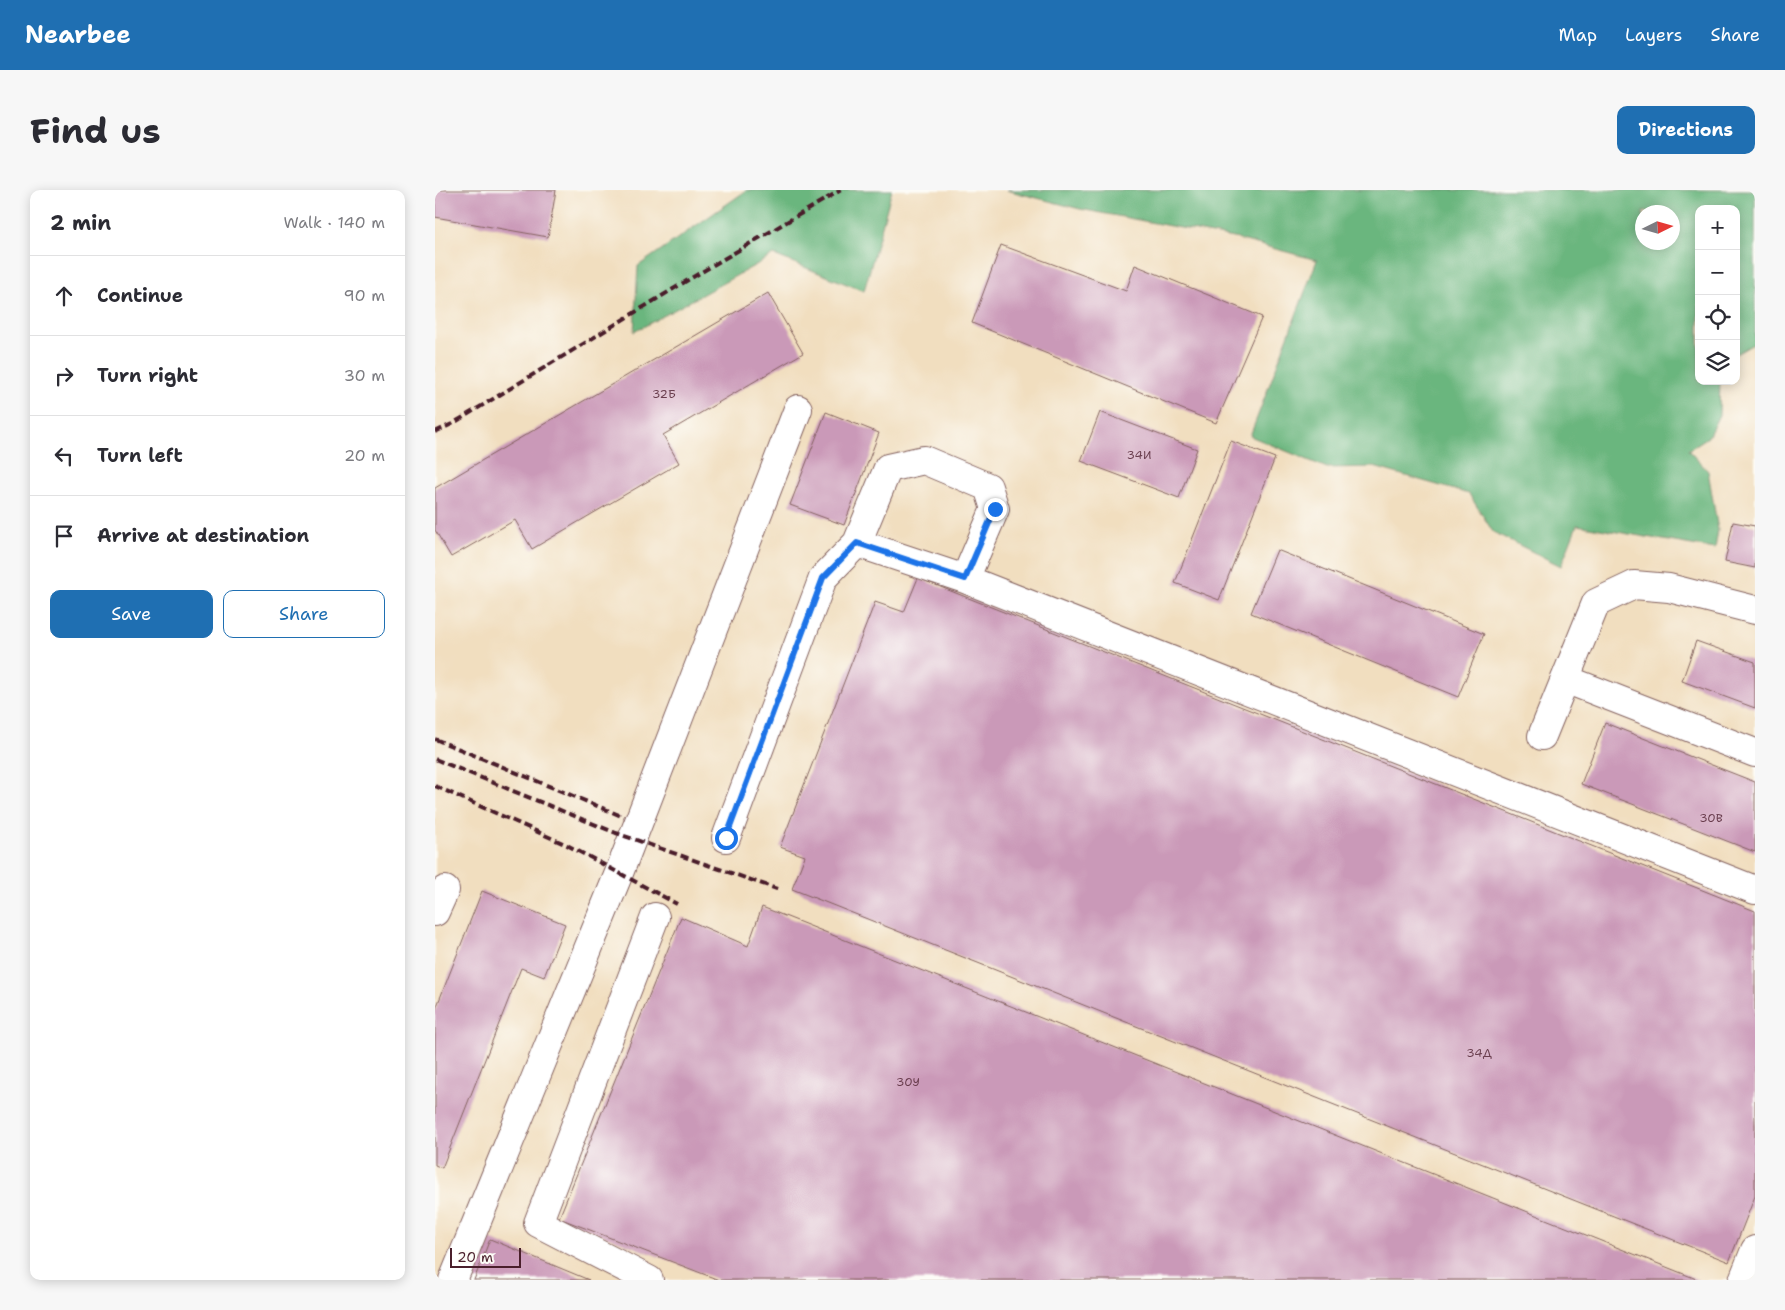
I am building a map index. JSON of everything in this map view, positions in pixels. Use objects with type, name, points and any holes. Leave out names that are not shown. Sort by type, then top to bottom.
[{"type":"lane","points":[[453,1280],[626,856],[798,409]]},
{"type":"lane","points":[[726,838],[823,578],[857,543],[889,468],[925,460],[987,487],[995,509],[965,579]]},
{"type":"lane","points":[[857,543],[965,579],[1755,890]]},
{"type":"lane","points":[[1542,736],[1596,603],[1633,585],[1669,588],[1755,610]]},
{"type":"lane","points":[[1565,679],[1755,753]]},
{"type":"lane","points":[[649,1280],[538,1223],[655,917]]},
{"type":"lane","points":[[1743,1280],[1755,1250]]},
{"type":"green space","points":[[747,190],[892,190],[864,291],[774,255],[634,332],[638,266]]},
{"type":"green space","points":[[1006,190],[1755,190],[1755,343],[1740,352],[1740,205],[1695,205],[1695,385],[1720,385],[1719,415],[1708,437],[1688,450],[1708,471],[1718,530],[1715,549],[1577,525],[1561,566],[1493,532],[1469,494],[1374,467],[1327,468],[1250,436],[1317,260],[1234,238],[1080,209]]},
{"type":"building","points":[[435,190],[556,190],[548,237],[435,217]]},
{"type":"building","points":[[1001,245],[1126,291],[1135,265],[1262,317],[1216,423],[972,323]]},
{"type":"building","points":[[768,293],[803,353],[663,435],[679,463],[532,549],[515,520],[451,557],[435,530],[435,488]]},
{"type":"building","points":[[826,412],[879,433],[844,525],[790,505]]},
{"type":"building","points":[[1100,412],[1197,449],[1179,498],[1081,461]]},
{"type":"building","points":[[1231,441],[1275,458],[1219,600],[1175,583]]},
{"type":"building","points":[[1733,522],[1755,526],[1755,568],[1725,562]]},
{"type":"building","points":[[1277,550],[1484,634],[1458,697],[1251,613]]},
{"type":"building","points":[[918,578],[1755,911],[1755,1196],[1729,1262],[792,889],[805,856],[780,847],[875,602],[904,612]]},
{"type":"building","points":[[1696,641],[1755,662],[1755,708],[1682,681]]},
{"type":"building","points":[[1605,723],[1755,782],[1755,852],[1581,784]]},
{"type":"building","points":[[482,891],[565,924],[544,977],[521,968],[442,1168],[435,1165],[435,1011]]},
{"type":"building","points":[[762,907],[1699,1280],[719,1280],[559,1218],[681,917],[748,946]]},
{"type":"building","points":[[490,1239],[589,1280],[474,1280]]},
{"type":"railway","points":[[435,432],[452,424],[693,277],[841,190]]},
{"type":"railway","points":[[435,739],[624,817]]},
{"type":"railway","points":[[435,759],[616,833],[777,889]]},
{"type":"railway","points":[[435,786],[567,845],[677,904]]},
{"type":"route","points":[[726,838],[823,578],[857,543],[965,579],[995,509]]}]
